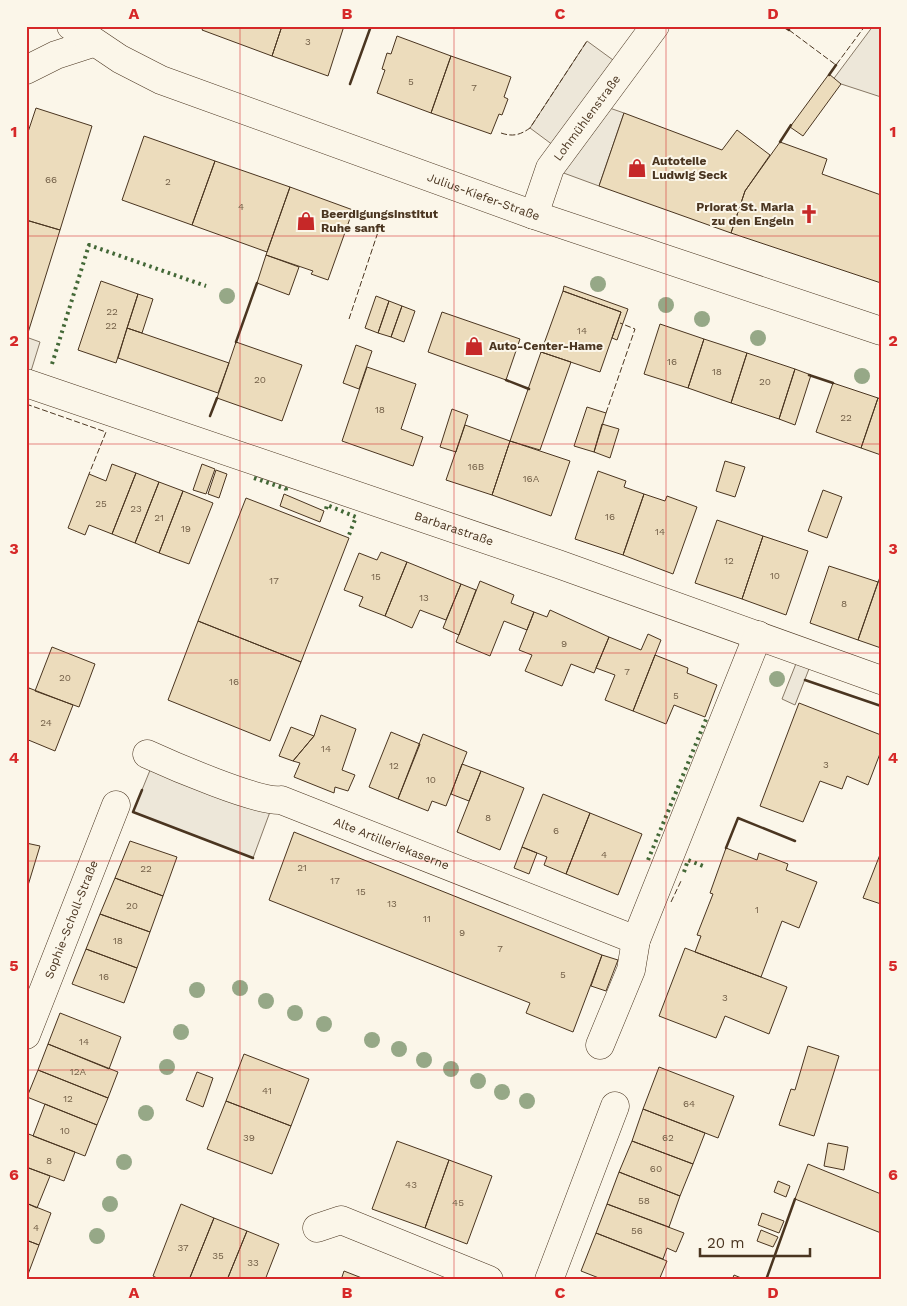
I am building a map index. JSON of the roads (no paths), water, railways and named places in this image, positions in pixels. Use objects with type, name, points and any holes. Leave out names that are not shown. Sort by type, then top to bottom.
[{"type":"street","name":"Julius-Kiefer-Straße","points":[[70,26],[93,34],[162,80],[534,215],[881,331]]},
{"type":"street","name":"Lohmühlenstraße","points":[[534,215],[550,168],[655,26]]},
{"type":"street","points":[[26,70],[93,34]]},
{"type":"street","name":"Barbarastraße","points":[[26,383],[758,635],[881,680]]},
{"type":"street","points":[[600,1045],[631,970],[636,940],[758,635]]},
{"type":"street","name":"Alte Artilleriekaserne","points":[[147,754],[254,796],[274,801],[281,800],[636,940]]},
{"type":"street","name":"Sophie-Scholl-Straße","points":[[26,1035],[116,805]]},
{"type":"street","points":[[549,1280],[615,1106]]},
{"type":"street","points":[[317,1228],[341,1220],[489,1280]]},
{"type":"place","name":"Autoteile Ludwig Seck","points":[[637,168]]},
{"type":"place","name":"Priorat St. Maria zu den Engeln","points":[[809,214]]},
{"type":"place","name":"Beerdigungsinstitut Ruhe sanft","points":[[306,221]]},
{"type":"place","name":"Auto-Center-Hame","points":[[474,346]]}]
